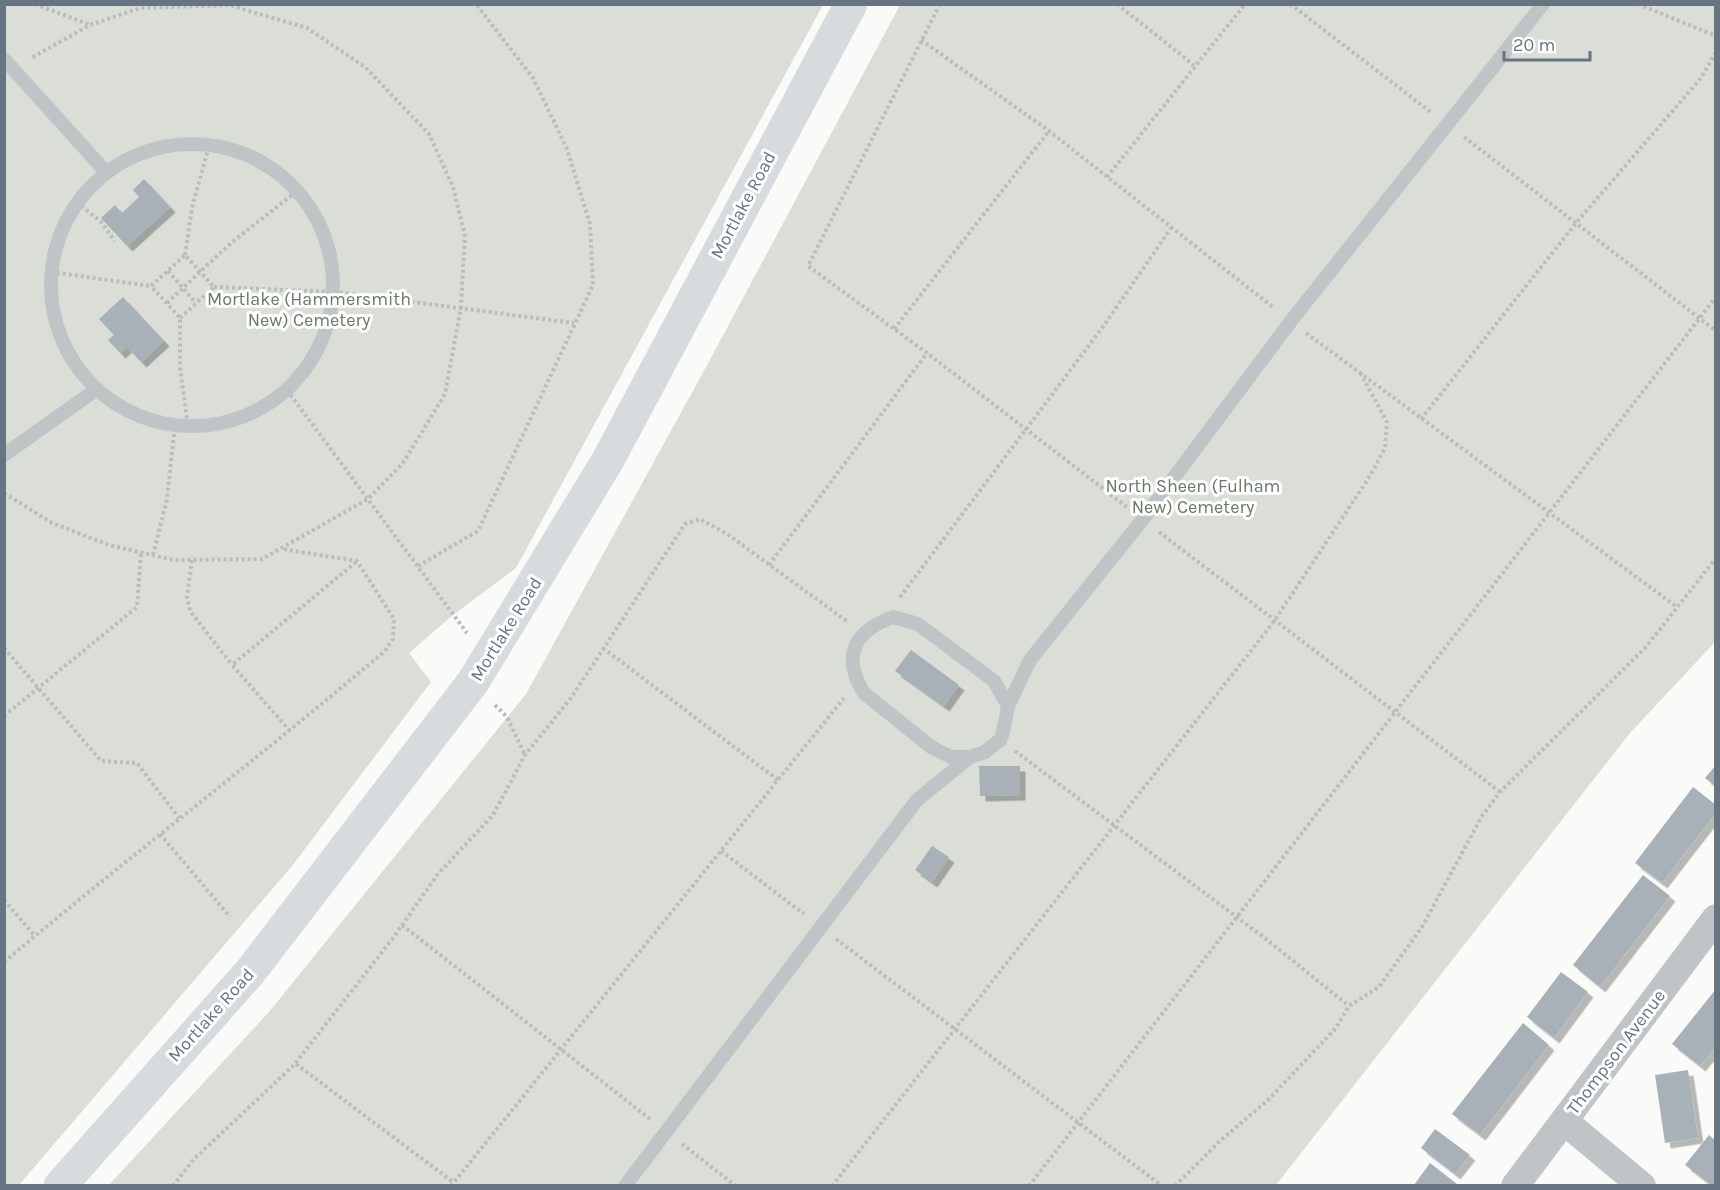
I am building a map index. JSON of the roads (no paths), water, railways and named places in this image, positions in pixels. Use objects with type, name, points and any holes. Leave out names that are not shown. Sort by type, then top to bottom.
[{"type":"highway","name":"Mortlake Road","points":[[60,1185],[250,972],[473,682],[608,460],[852,4]]},
{"type":"street","name":"Thompson Avenue","points":[[1515,1185],[1716,918]]},
{"type":"street","points":[[1564,1121],[1642,1185]]},
{"type":"lane","points":[[625,1185],[917,800],[970,757],[984,752],[1000,740],[1008,718],[1008,706],[1030,660],[1143,519],[1291,321],[1543,4]]},
{"type":"lane","points":[[8,63],[106,172]]},
{"type":"lane","points":[[197,144],[229,149],[254,159],[277,173],[297,191],[318,222],[330,257],[336,292],[326,330],[310,362],[287,390],[257,411],[226,423],[182,426],[150,421],[111,402],[97,388],[63,347],[53,317],[49,286],[53,255],[64,223],[77,202],[106,172],[134,156],[165,146],[197,144]]},
{"type":"lane","points":[[4,455],[97,388]]},
{"type":"lane","points":[[970,757],[951,757],[931,747],[864,693],[857,683],[852,661],[855,644],[868,628],[892,617],[918,624],[994,681],[1008,706]]},
{"type":"park label","name":"Mortlake (Hammersmith New) Cemetery","points":[[309,309]]},
{"type":"park label","name":"North Sheen (Fulham New) Cemetery","points":[[1193,496]]}]
